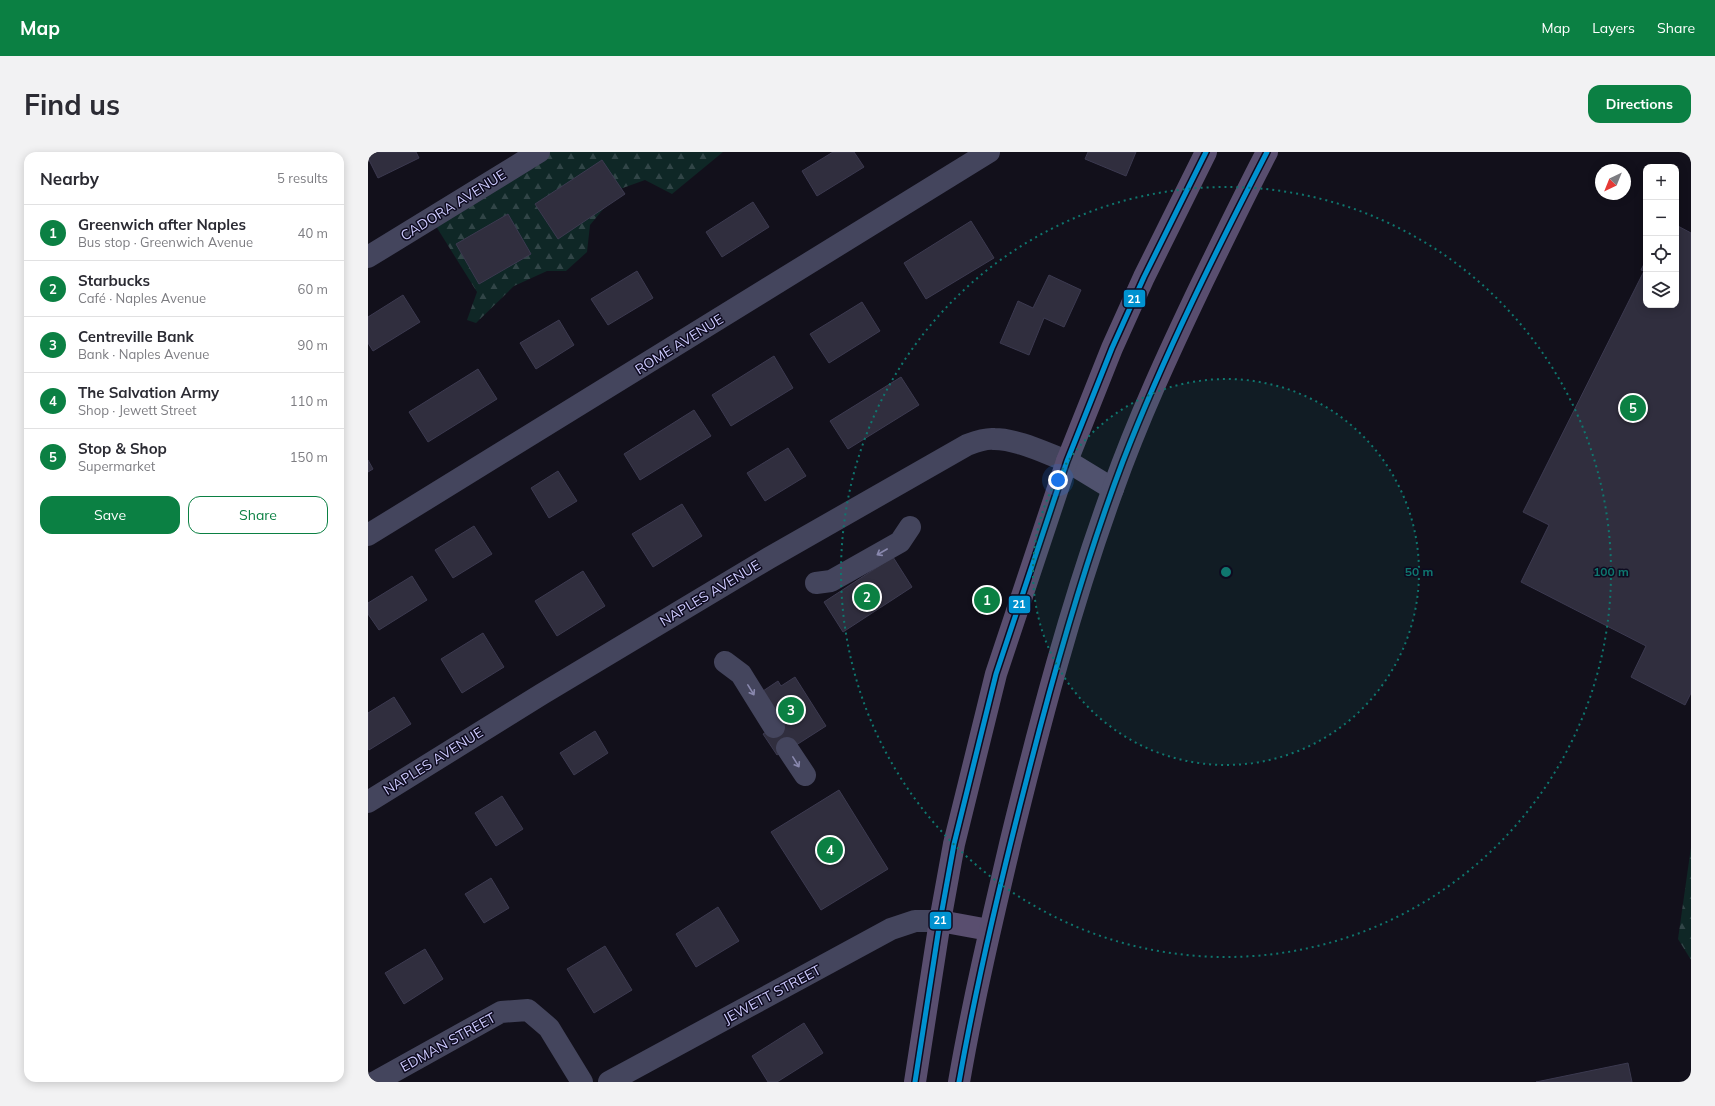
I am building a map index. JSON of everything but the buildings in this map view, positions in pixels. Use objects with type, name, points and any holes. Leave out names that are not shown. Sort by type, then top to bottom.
[{"type":"main road","points":[[916,1082],[940,921],[954,844],[996,674],[1067,461],[1112,348],[1206,152]]},
{"type":"main road","points":[[959,1082],[968,1030],[989,930],[1045,707],[1066,631],[1113,489],[1175,340],[1267,152]]},
{"type":"main road","points":[[1067,461],[1113,489]]},
{"type":"main road","points":[[940,921],[989,930]]},
{"type":"street","name":"CADORA AVENUE","points":[[368,257],[539,152]]},
{"type":"street","name":"ROME AVENUE","points":[[368,535],[989,152]]},
{"type":"street","name":"NAPLES AVENUE","points":[[368,802],[768,559],[966,445],[979,440],[994,438],[1008,440],[1067,461]]},
{"type":"street","points":[[816,583],[831,581],[900,542],[910,527]]},
{"type":"street","points":[[725,662],[741,674],[774,727]]},
{"type":"street","points":[[787,748],[805,775]]},
{"type":"street","name":"JEWETT STREET","points":[[609,1082],[891,929],[915,921],[940,921]]},
{"type":"street","name":"EDMAN STREET","points":[[375,1082],[501,1012],[528,1010],[549,1028],[582,1082]]},
{"type":"green space","points":[[537,152],[723,152],[672,194],[645,180],[620,189],[590,225],[587,252],[566,271],[547,271],[514,286],[476,323],[467,320],[477,292],[429,215]]},
{"type":"green space","points":[[1691,847],[1691,960],[1678,939]]},
{"type":"transit line","name":"21","points":[[915,1082],[940,921],[954,844],[996,674],[1067,461],[1112,348],[1144,277],[1206,152]]},
{"type":"transit line","name":"21","points":[[959,1082],[982,968],[1017,816],[1059,658],[1095,539],[1123,461],[1155,382],[1209,266],[1267,152]]},
{"type":"place","name":"Stop & Shop","points":[[1633,408]]},
{"type":"place","name":"Starbucks","points":[[867,597]]},
{"type":"place","name":"Greenwich after Naples","points":[[987,600]]},
{"type":"place","name":"Centreville Bank","points":[[791,710]]},
{"type":"place","name":"The Salvation Army","points":[[830,850]]}]
